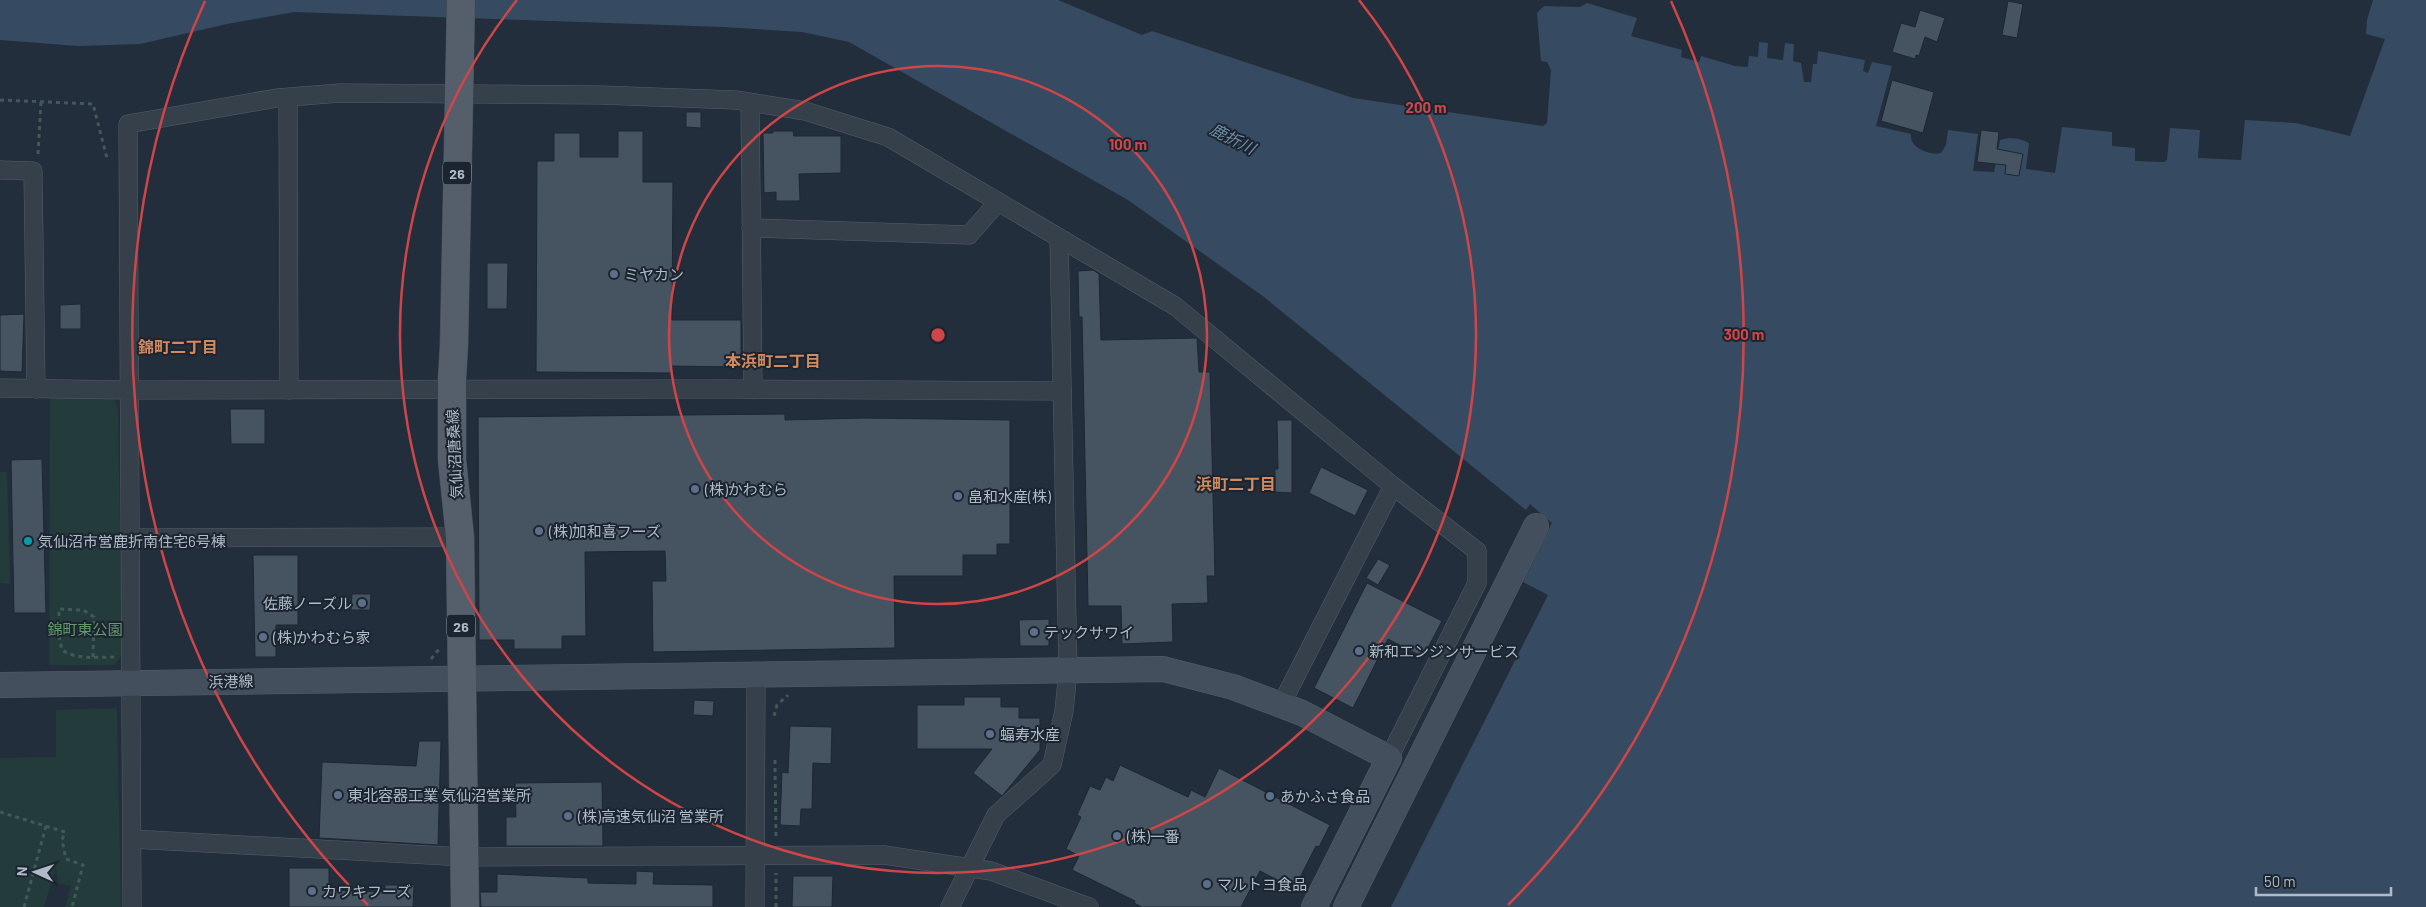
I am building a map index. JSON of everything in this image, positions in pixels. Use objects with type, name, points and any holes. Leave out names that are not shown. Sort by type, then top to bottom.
[{"type":"main road","name":"気仙沼唐桑線","points":[[460,0],[452,460],[460,537],[465,907]]},
{"type":"street","points":[[132,907],[128,124],[288,98],[340,94],[600,95],[750,103],[805,111],[888,137],[1175,306],[1392,486],[1477,551],[1477,583],[1314,907]]},
{"type":"street","points":[[288,98],[289,390]]},
{"type":"street","points":[[750,103],[753,389]]},
{"type":"street","points":[[0,170],[33,172],[36,389]]},
{"type":"street","points":[[751,228],[969,236],[998,202]]},
{"type":"street","points":[[950,907],[996,816],[1052,765],[1064,711],[1068,670],[1059,238]]},
{"type":"street","points":[[0,388],[128,390],[753,389],[1062,391]]},
{"type":"street","points":[[1281,705],[1392,486]]},
{"type":"street","points":[[1346,907],[1536,526]]},
{"type":"street","points":[[129,538],[460,537]]},
{"type":"street","name":"浜港線","points":[[0,685],[1163,669],[1233,687],[1302,713],[1389,758]]},
{"type":"street","points":[[755,907],[756,675]]},
{"type":"street","points":[[132,839],[465,857],[884,855],[991,871],[1089,907]]},
{"type":"path","points":[[0,100],[93,104],[107,158]]},
{"type":"path","points":[[33,172],[38,162],[41,102]]},
{"type":"path","points":[[93,657],[94,617],[83,610],[59,610],[59,636],[62,650],[72,656],[93,657],[122,657]]},
{"type":"path","points":[[426,661],[442,644]]},
{"type":"path","points":[[774,716],[777,705],[792,692]]},
{"type":"path","points":[[775,756],[776,907]]},
{"type":"path","points":[[0,812],[65,832],[62,840],[66,859],[83,865],[72,907]]},
{"type":"path","points":[[24,907],[46,826]]},
{"type":"green space","name":"錦町東公園","points":[[50,395],[114,398],[118,407],[122,655],[114,665],[49,665]]},
{"type":"green space","points":[[0,472],[7,472],[10,584],[0,583]]},
{"type":"green space","points":[[117,708],[121,907],[65,907],[71,886],[58,883],[56,867],[44,907],[0,907],[0,758],[56,757],[56,710]]},
{"type":"water","name":"鹿折川","points":[[0,0],[1058,0],[1142,35],[1152,31],[1353,98],[1543,126],[1547,123],[1551,70],[1547,62],[1541,61],[1537,13],[1544,6],[1580,7],[1587,3],[1637,18],[1631,36],[1682,50],[1681,57],[1699,62],[1701,56],[1735,66],[1748,67],[1749,56],[1758,57],[1759,42],[1768,43],[1767,58],[1783,60],[1785,43],[1794,44],[1793,61],[1801,63],[1804,82],[1811,82],[1813,64],[1817,64],[1818,51],[1865,60],[1863,71],[1868,73],[1872,62],[1892,66],[1876,126],[1911,134],[1911,139],[1917,147],[1926,152],[1936,154],[1941,153],[1946,145],[1948,130],[1978,134],[1973,171],[1994,172],[2000,140],[2011,138],[2022,140],[2029,143],[2026,169],[2055,173],[2062,127],[2112,132],[2112,146],[2135,148],[2135,161],[2164,162],[2167,160],[2170,128],[2200,130],[2198,158],[2241,160],[2245,120],[2296,123],[2350,136],[2385,39],[2366,34],[2367,20],[2373,0],[2426,0],[2426,907],[1391,907],[1548,595],[1523,582],[1552,523],[1530,504],[1526,510],[1264,297],[1128,200],[849,42],[802,32],[723,27],[294,12],[227,24],[140,44],[78,46],[0,40]]},
{"type":"building","points":[[2008,1],[2023,4],[2017,38],[2002,35]]},
{"type":"building","points":[[1920,10],[1945,18],[1937,42],[1925,37],[1919,56],[1916,55],[1915,59],[1892,52],[1901,23],[1915,27]]},
{"type":"building","points":[[1892,80],[1934,92],[1923,133],[1881,121]]},
{"type":"building","points":[[686,112],[701,112],[701,128],[686,127]]},
{"type":"building","points":[[1981,130],[1999,132],[1997,149],[2023,154],[2019,176],[2005,174],[2006,165],[1977,162]]},
{"type":"building","points":[[618,131],[643,131],[643,182],[673,182],[672,320],[741,320],[741,367],[671,366],[671,373],[536,372],[537,161],[554,161],[554,133],[580,133],[580,157],[618,157]]},
{"type":"building","points":[[773,131],[793,131],[794,136],[841,136],[841,173],[799,174],[800,201],[776,201],[776,192],[764,193],[763,133],[773,133]]},
{"type":"building","points":[[487,263],[508,263],[507,309],[487,309]]},
{"type":"building","points":[[1093,270],[1099,274],[1101,340],[1197,338],[1199,372],[1210,372],[1215,576],[1207,576],[1208,603],[1172,604],[1173,642],[1122,644],[1121,606],[1088,606],[1082,317],[1079,317],[1078,271]]},
{"type":"building","points":[[81,304],[81,329],[60,329],[60,305]]},
{"type":"building","points":[[24,314],[22,372],[0,371],[0,315]]},
{"type":"building","points":[[230,409],[265,409],[265,444],[231,444]]},
{"type":"building","points":[[785,414],[785,420],[865,418],[1010,420],[1010,544],[997,544],[997,555],[963,555],[963,576],[894,576],[895,648],[653,652],[652,581],[666,581],[665,551],[585,552],[586,636],[562,636],[562,649],[514,649],[514,640],[479,640],[478,417]]},
{"type":"building","points":[[1277,420],[1292,420],[1292,493],[1275,492],[1275,469],[1278,469]]},
{"type":"building","name":"気仙沼市営鹿折南住宅6号棟","points":[[42,459],[46,613],[14,613],[11,460]]},
{"type":"building","points":[[1321,467],[1368,490],[1355,516],[1309,493]]},
{"type":"building","points":[[253,555],[298,555],[298,625],[276,625],[276,657],[255,657]]},
{"type":"building","points":[[1378,559],[1390,565],[1378,585],[1366,578]]},
{"type":"building","points":[[1367,583],[1442,621],[1423,657],[1388,639],[1353,708],[1314,688]]},
{"type":"building","points":[[352,594],[371,594],[370,610],[351,610]]},
{"type":"building","points":[[1049,619],[1049,646],[1020,646],[1019,620]]},
{"type":"building","points":[[964,697],[1001,697],[1001,707],[1019,707],[1019,718],[1040,718],[1040,750],[1002,796],[973,773],[992,749],[917,749],[917,705],[964,705]]},
{"type":"building","points":[[694,700],[714,701],[713,716],[693,715]]},
{"type":"building","points":[[790,726],[832,727],[831,764],[813,763],[812,809],[801,809],[800,826],[780,825],[782,772],[788,773]]},
{"type":"building","points":[[419,741],[441,741],[438,845],[319,838],[322,762],[416,766]]},
{"type":"building","points":[[1120,765],[1188,797],[1191,790],[1205,797],[1219,768],[1330,825],[1319,847],[1316,846],[1294,889],[1260,871],[1241,907],[1142,907],[1134,903],[1135,901],[1072,870],[1079,856],[1066,849],[1081,817],[1077,815],[1090,786],[1100,790],[1106,777],[1113,781]]},
{"type":"building","points":[[602,782],[603,846],[506,846],[506,817],[516,817],[515,783]]},
{"type":"building","points":[[289,868],[329,868],[329,890],[385,892],[385,885],[414,885],[413,907],[289,907]]},
{"type":"building","points":[[636,871],[654,872],[653,884],[713,885],[713,907],[481,907],[480,892],[497,892],[497,874],[588,878],[588,883],[636,884]]},
{"type":"building","points":[[793,876],[833,876],[832,907],[792,907]]},
{"type":"place","name":"ミヤカン","points":[[614,274]]},
{"type":"place","name":"(株)かわむら","points":[[695,489]]},
{"type":"place","name":"畠和水産(株)","points":[[958,496]]},
{"type":"place","name":"(株)加和喜フーズ","points":[[539,531]]},
{"type":"place","name":"気仙沼市営鹿折南住宅6号棟","points":[[28,541]]},
{"type":"place","name":"佐藤ノーズル","points":[[362,603]]},
{"type":"place","name":"テックサワイ","points":[[1034,632]]},
{"type":"place","name":"(株)かわむら家","points":[[263,637]]},
{"type":"place","name":"新和エンジンサービス","points":[[1359,651]]},
{"type":"place","name":"蝠寿水産","points":[[990,734]]},
{"type":"place","name":"東北容器工業 気仙沼営業所","points":[[338,795]]},
{"type":"place","name":"あかふさ食品","points":[[1270,796]]},
{"type":"place","name":"(株)高速気仙沼 営業所","points":[[568,816]]},
{"type":"place","name":"(株)一番","points":[[1117,836]]},
{"type":"place","name":"マルトヨ食品","points":[[1207,884]]},
{"type":"place","name":"カワキフーズ","points":[[312,891]]},
{"type":"district","name":"錦町二丁目","points":[[178,346]]},
{"type":"district","name":"本浜町二丁目","points":[[773,360]]},
{"type":"district","name":"浜町二丁目","points":[[1236,483]]}]
